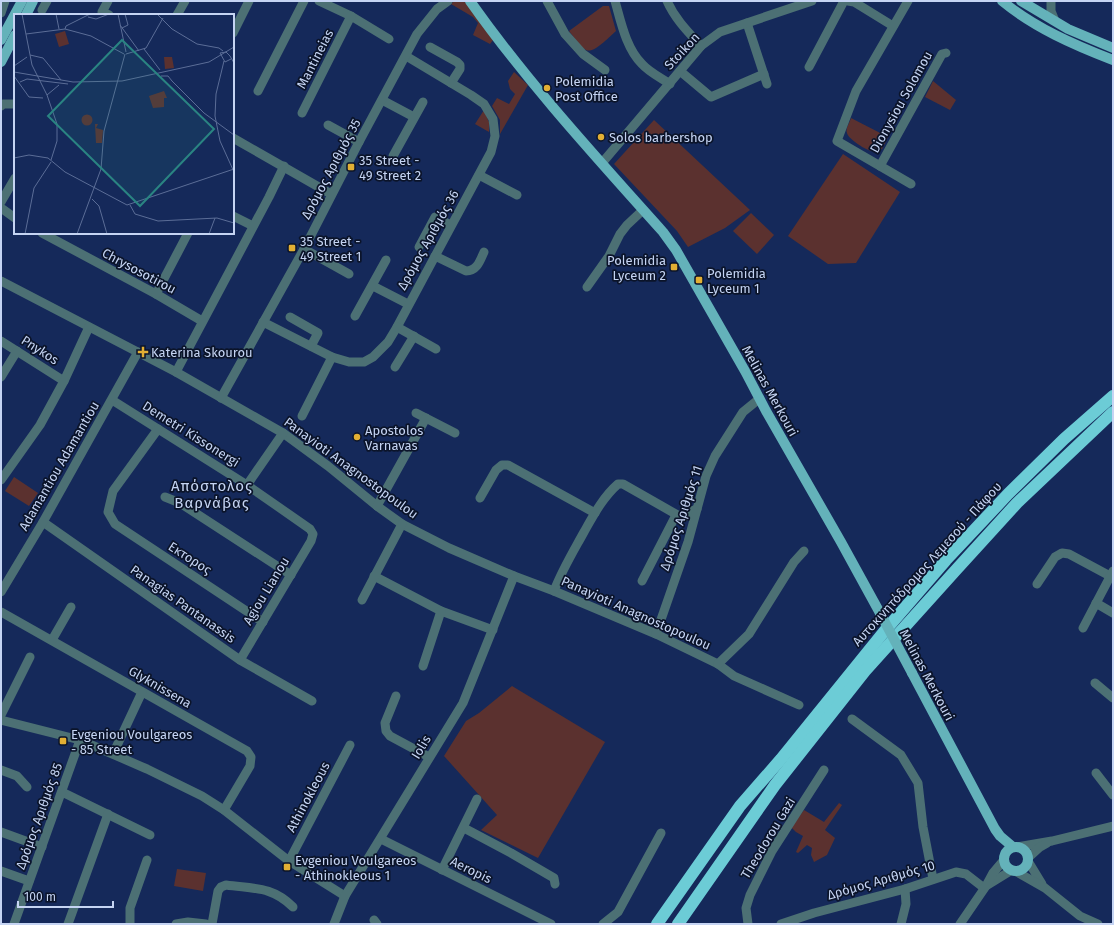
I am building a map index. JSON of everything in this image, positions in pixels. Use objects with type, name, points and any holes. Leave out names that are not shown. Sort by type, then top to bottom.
[{"type":"highway","points":[[1064,439],[1113,387]]},
{"type":"highway","name":"Αυτοκινητόδρομος Λεμεσού - Πάφου","points":[[841,693],[883,632],[946,560],[1008,494],[1064,439],[1113,396]]},
{"type":"highway","name":"Αυτοκινητόδρομος Λεμεσού - Πάφου","points":[[841,693],[865,671],[1017,503],[1113,412]]},
{"type":"highway","points":[[1078,445],[1113,417]]},
{"type":"highway","points":[[657,924],[740,806],[841,693]]},
{"type":"highway","points":[[678,924],[716,868],[841,693]]},
{"type":"highway","points":[[667,924],[781,759]]},
{"type":"highway","points":[[688,924],[716,868]]},
{"type":"main road","points":[[15,14],[22,1]]},
{"type":"main road","points":[[26,14],[33,1]]},
{"type":"main road","name":"Melinas Merkouri","points":[[470,1],[535,86],[663,232],[676,250],[745,371],[759,400],[841,542],[995,829],[1000,836],[1015,847]]},
{"type":"main road","points":[[1002,1],[1014,11],[1076,46],[1113,60]]},
{"type":"main road","points":[[1021,1],[1082,35],[1113,48]]},
{"type":"main road","points":[[1,40],[14,16]]},
{"type":"main road","points":[[1,62],[14,37]]},
{"type":"main road","name":"Melinas Merkouri","points":[[995,829],[1004,858]]},
{"type":"main road","points":[[1015,847],[1024,849],[1028,860],[1025,868],[1014,871],[1008,868],[1004,858],[1009,849],[1015,847]]},
{"type":"street","points":[[1,13],[5,1]]},
{"type":"street","points":[[42,10],[47,1]]},
{"type":"street","points":[[107,14],[102,12],[108,1]]},
{"type":"street","points":[[178,14],[185,1]]},
{"type":"street","points":[[234,31],[249,1]]},
{"type":"street","points":[[258,91],[304,1]]},
{"type":"street","points":[[319,1],[351,16],[389,39]]},
{"type":"street","name":"Δρόμος Αριθμός 35","points":[[221,398],[304,249],[358,142],[417,34],[437,9],[448,1]]},
{"type":"street","points":[[547,1],[565,34],[583,54],[605,70]]},
{"type":"street","points":[[615,1],[622,27],[633,52],[642,65],[670,84]]},
{"type":"street","points":[[667,1],[680,24],[701,46]]},
{"type":"street","name":"Stoikon","points":[[602,163],[701,46],[720,32],[812,1]]},
{"type":"street","points":[[809,67],[844,1]]},
{"type":"street","points":[[848,1],[854,2],[893,26]]},
{"type":"street","points":[[908,1],[856,91],[837,141],[912,184]]},
{"type":"street","points":[[1051,1],[1050,11],[1055,21]]},
{"type":"street","name":"Mantineias","points":[[302,113],[351,16]]},
{"type":"street","points":[[747,23],[767,84]]},
{"type":"street","points":[[430,47],[460,65],[460,69],[451,83]]},
{"type":"street","name":"Dionysiou Solomou","points":[[880,166],[942,54],[946,52]]},
{"type":"street","name":"Δρόμος Αριθμός 36","points":[[263,322],[332,357],[349,362],[364,362],[373,357],[382,349],[397,327],[408,304],[479,175],[491,152],[495,136],[493,119],[484,104],[406,56]]},
{"type":"street","points":[[680,71],[711,97],[764,74]]},
{"type":"street","points":[[382,100],[414,117]]},
{"type":"street","points":[[393,156],[423,102]]},
{"type":"street","points":[[1,106],[3,104],[14,104]]},
{"type":"street","points":[[328,125],[358,142]]},
{"type":"street","points":[[234,139],[331,194]]},
{"type":"street","points":[[176,372],[284,166]]},
{"type":"street","points":[[479,175],[517,195]]},
{"type":"street","points":[[1,202],[14,180]]},
{"type":"street","points":[[1,208],[14,217]]},
{"type":"street","points":[[587,287],[609,256],[620,234],[643,210]]},
{"type":"street","points":[[234,216],[253,226]]},
{"type":"street","points":[[419,247],[435,216],[451,225]]},
{"type":"street","name":"Chrysosotirou","points":[[44,234],[156,294],[202,321]]},
{"type":"street","points":[[156,294],[186,234]]},
{"type":"street","points":[[304,249],[349,274]]},
{"type":"street","points":[[435,256],[466,271],[472,271],[476,269],[484,252]]},
{"type":"street","points":[[355,316],[386,260]]},
{"type":"street","name":"Panayioti Anagnostopoulou","points":[[2,283],[176,372],[283,433],[402,524],[449,548],[656,634],[718,664],[734,676],[799,705]]},
{"type":"street","points":[[372,286],[408,304]]},
{"type":"street","points":[[290,317],[318,333],[311,346]]},
{"type":"street","points":[[1,480],[40,425],[64,381],[89,327]]},
{"type":"street","points":[[397,327],[436,349]]},
{"type":"street","points":[[395,367],[414,336]]},
{"type":"street","name":"Pnykos","points":[[1,341],[64,381]]},
{"type":"street","points":[[1,377],[17,351]]},
{"type":"street","name":"Adamantiou Adamantiou","points":[[1,592],[43,522],[138,352]]},
{"type":"street","points":[[302,416],[332,357]]},
{"type":"street","name":"Demetri Kissonergi","points":[[112,400],[247,485],[310,529],[313,534]]},
{"type":"street","name":"Δρόμος Αριθμός 11","points":[[656,634],[688,542],[706,476],[715,456],[743,412],[759,400]]},
{"type":"street","points":[[416,413],[455,433]]},
{"type":"street","points":[[377,506],[426,418]]},
{"type":"street","name":"Εκτορος","points":[[158,429],[113,491],[108,512],[115,524],[263,622]]},
{"type":"street","points":[[247,485],[283,433]]},
{"type":"street","points":[[480,498],[496,470],[502,465],[508,465],[595,513]]},
{"type":"street","points":[[554,591],[561,572],[595,513],[613,488],[618,484],[623,484],[681,517],[685,517],[689,512],[697,509]]},
{"type":"street","points":[[165,497],[180,503],[291,575]]},
{"type":"street","points":[[642,581],[676,514]]},
{"type":"street","name":"Panagias Pantanassis","points":[[43,522],[240,660],[299,695],[312,701]]},
{"type":"street","points":[[362,600],[402,524]]},
{"type":"street","name":"Agiou Lianou","points":[[240,660],[311,541],[313,534]]},
{"type":"street","name":"Panayioti Anagnostopoulou","points":[[718,664],[749,634],[794,562],[804,551]]},
{"type":"street","points":[[1036,584],[1055,557],[1062,553],[1069,554],[1111,574],[1083,628]]},
{"type":"street","points":[[374,576],[441,611],[493,630]]},
{"type":"street","name":"Iolis","points":[[334,924],[345,896],[463,703],[514,576]]},
{"type":"street","points":[[1096,603],[1113,613]]},
{"type":"street","points":[[52,640],[71,607]]},
{"type":"street","points":[[423,666],[441,611]]},
{"type":"street","name":"Glyknissena","points":[[1,612],[247,751],[252,757],[250,766],[224,810]]},
{"type":"street","points":[[1,715],[30,657]]},
{"type":"street","points":[[1095,683],[1113,698]]},
{"type":"street","points":[[113,754],[142,692]]},
{"type":"street","points":[[396,696],[385,723],[386,731],[390,736],[429,757]]},
{"type":"street","points":[[852,719],[901,755],[918,783],[923,828],[933,879]]},
{"type":"street","points":[[1,720],[80,740],[147,769],[196,793],[224,810],[289,861],[345,896]]},
{"type":"street","name":"Δρόμος Αριθμός 85","points":[[14,924],[80,740]]},
{"type":"street","name":"Athinokleous","points":[[289,861],[350,745]]},
{"type":"street","points":[[1,770],[16,776],[27,787]]},
{"type":"street","name":"Theodorou Gazi","points":[[748,924],[746,908],[750,894],[772,851],[824,770]]},
{"type":"street","points":[[1096,773],[1113,795]]},
{"type":"street","points":[[62,792],[150,835]]},
{"type":"street","points":[[442,870],[478,799]]},
{"type":"street","points":[[68,924],[108,814]]},
{"type":"street","points":[[1015,847],[1052,841],[1113,826]]},
{"type":"street","points":[[464,828],[554,878],[555,884]]},
{"type":"street","points":[[1,832],[42,847]]},
{"type":"street","points":[[603,924],[618,912],[661,833]]},
{"type":"street","name":"Aeropis","points":[[381,839],[551,924]]},
{"type":"street","points":[[1045,888],[1028,860],[1040,847],[1052,841]]},
{"type":"street","points":[[960,924],[1004,858]]},
{"type":"street","points":[[130,924],[130,908],[147,860]]},
{"type":"street","points":[[1,871],[29,881]]},
{"type":"street","points":[[985,887],[1014,871],[1045,888],[1080,916],[1098,924]]},
{"type":"street","name":"Δρόμος Αριθμός 10","points":[[781,924],[814,913],[905,889],[956,872],[966,874],[985,887]]},
{"type":"street","points":[[212,924],[218,891],[221,887],[226,885],[269,890],[283,897],[294,907]]},
{"type":"street","points":[[901,924],[906,904],[905,889]]},
{"type":"street","points":[[176,924],[188,922],[206,924]]},
{"type":"shaded area","points":[[454,1],[465,2],[488,30],[493,40],[490,44],[473,35],[478,23],[473,17],[451,4]]},
{"type":"shaded area","points":[[603,6],[609,6],[616,31],[597,47],[589,51],[586,50],[579,44],[569,31]]},
{"type":"shaded area","points":[[514,72],[528,85],[500,134],[500,120],[492,106],[497,98],[509,104],[515,94],[510,89],[508,81]]},
{"type":"shaded area","points":[[933,81],[956,100],[950,110],[925,97]]},
{"type":"shaded area","points":[[484,110],[489,122],[489,132],[475,124]]},
{"type":"shaded area","points":[[851,118],[888,137],[882,149],[876,151],[866,149],[848,135],[847,128]]},
{"type":"shaded area","points":[[654,120],[750,210],[725,228],[688,247],[677,231],[614,164]]},
{"type":"shaded area","points":[[843,154],[900,192],[856,263],[828,264],[788,236]]},
{"type":"shaded area","points":[[751,213],[774,235],[757,254],[733,231]]},
{"type":"shaded area","points":[[14,477],[38,493],[29,506],[5,491]]},
{"type":"shaded area","points":[[512,686],[605,742],[538,858],[481,830],[497,815],[444,756],[466,721],[479,713]]},
{"type":"shaded area","points":[[839,803],[842,805],[825,830],[835,838],[827,855],[814,862],[811,855],[812,848],[807,845],[798,853],[796,852],[803,836],[791,827],[804,810],[824,822]]},
{"type":"shaded area","points":[[177,869],[206,873],[203,891],[174,886]]},
{"type":"place","name":"Polemidia Post Office","points":[[547,88]]},
{"type":"place","name":"Solos barbershop","points":[[601,137]]},
{"type":"place","name":"35 Street - 49 Street 2","points":[[351,167]]},
{"type":"place","name":"35 Street - 49 Street 1","points":[[292,248]]},
{"type":"place","name":"Polemidia Lyceum 2","points":[[674,267]]},
{"type":"place","name":"Polemidia Lyceum 1","points":[[699,280]]},
{"type":"place","name":"Katerina Skourou","points":[[143,352]]},
{"type":"place","name":"Apostolos Varnavas","points":[[357,437]]},
{"type":"place","name":"Evgeniou Voulgareos - 85 Street","points":[[63,741]]},
{"type":"place","name":"Evgeniou Voulgareos - Athinokleous 1","points":[[287,867]]},
{"type":"district","name":"Απόστολος Βαρνάβας","points":[[212,494]]}]
